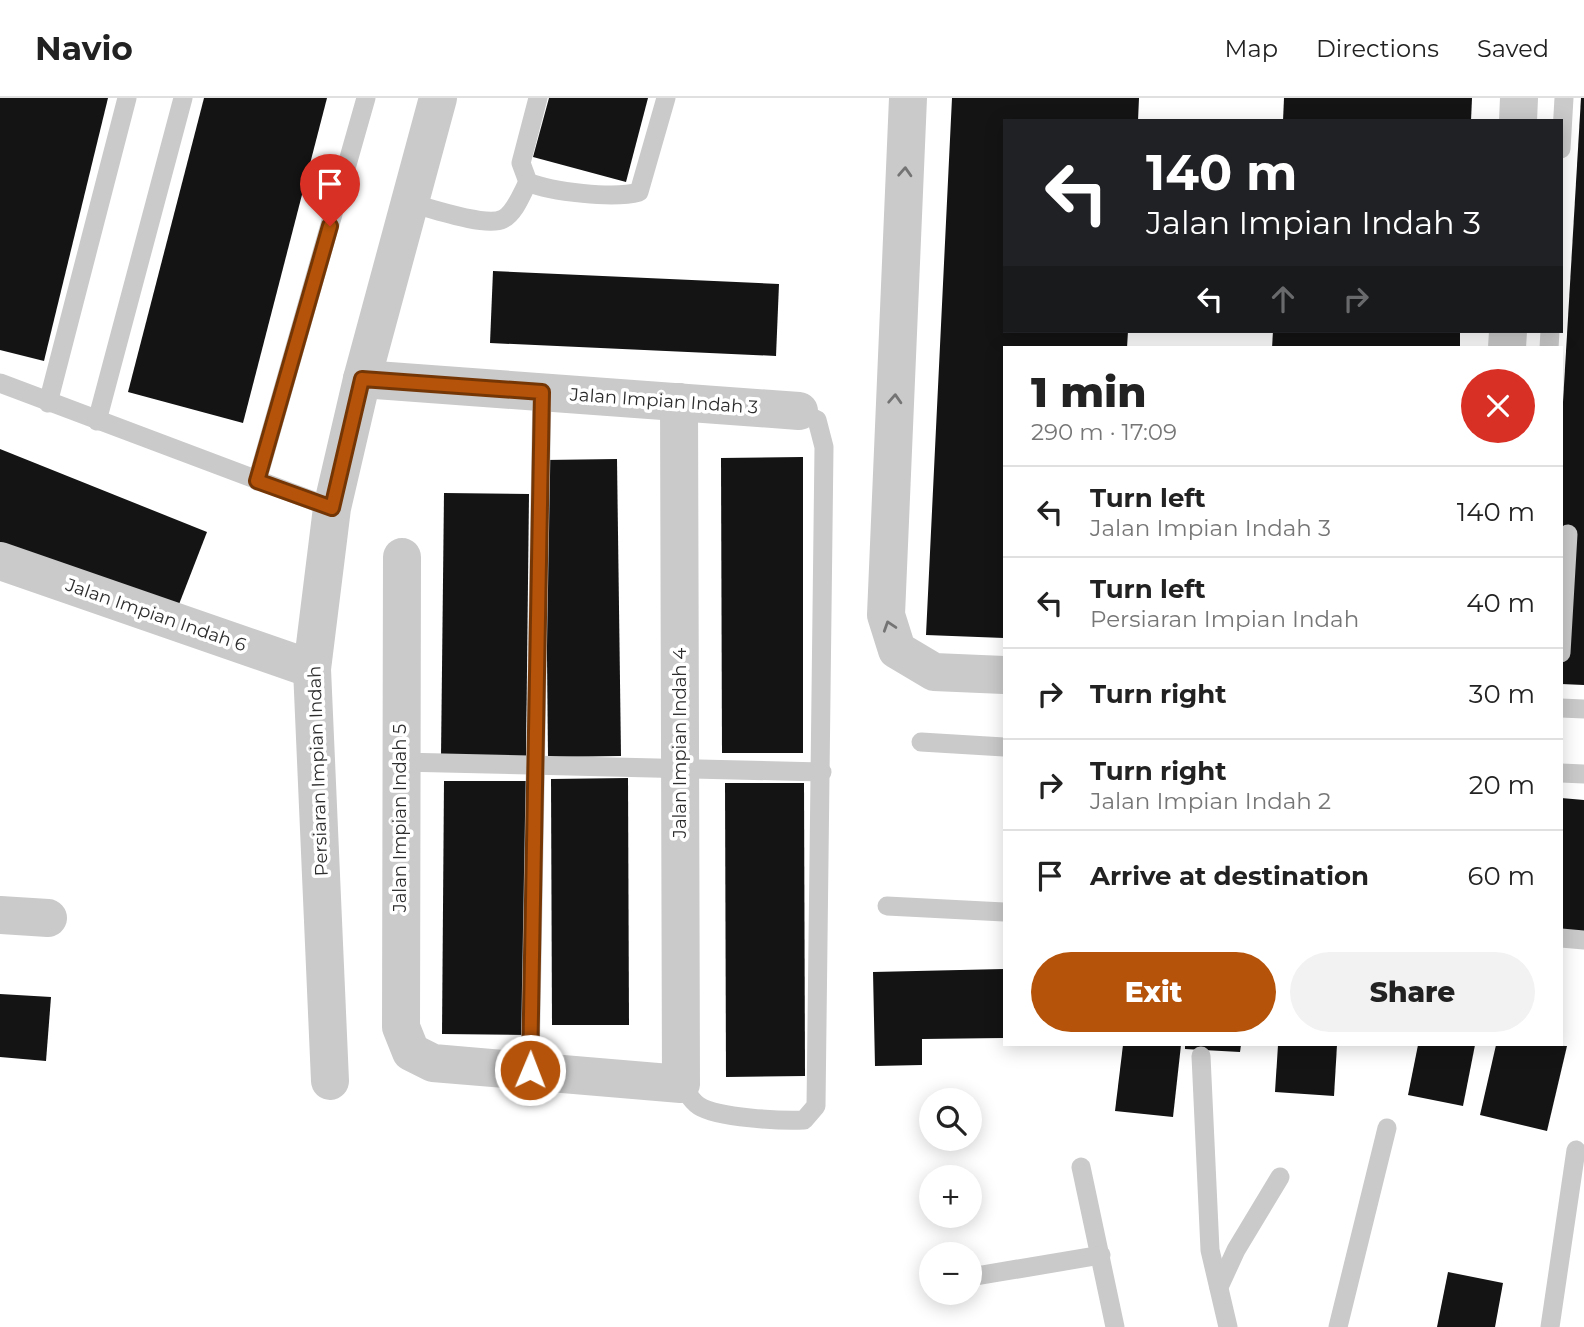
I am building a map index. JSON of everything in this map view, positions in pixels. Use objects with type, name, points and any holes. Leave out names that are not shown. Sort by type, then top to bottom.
[{"type":"street","name":"Persiaran Impian Indah","points":[[330,1081],[312,669],[332,508],[362,379],[438,98]]},
{"type":"street","points":[[908,98],[886,615],[897,650],[934,672],[1003,675]]},
{"type":"street","points":[[1518,119],[1519,98]]},
{"type":"street","name":"Jalan Impian Indah 3","points":[[362,379],[799,411]]},
{"type":"street","name":"Jalan Impian Indah 4","points":[[680,402],[681,1084]]},
{"type":"street","name":"Jalan Impian Indah 5","points":[[402,557],[401,1027],[411,1052],[433,1063],[530,1070]]},
{"type":"street","points":[[0,561],[0,569]]},
{"type":"street","name":"Jalan Impian Indah 6","points":[[0,561],[312,669]]},
{"type":"street","points":[[0,915],[48,918]]},
{"type":"street","points":[[530,1070],[681,1084]]},
{"type":"lane","points":[[48,402],[127,98]]},
{"type":"lane","points":[[97,421],[183,98]]},
{"type":"lane","points":[[257,481],[366,98]]},
{"type":"lane","points":[[538,98],[521,163],[528,182],[541,188],[624,196],[639,192],[666,98]]},
{"type":"lane","points":[[1563,119],[1564,98]]},
{"type":"lane","points":[[410,203],[485,221],[502,220],[511,212],[528,182]]},
{"type":"lane","points":[[0,383],[332,508]]},
{"type":"lane","points":[[530,1070],[542,392]]},
{"type":"lane","points":[[681,1084],[697,1106],[718,1113],[787,1121],[804,1120],[816,1106],[824,447],[817,421],[799,411]]},
{"type":"lane","points":[[1563,619],[1568,534]]},
{"type":"lane","points":[[1563,708],[1584,709]]},
{"type":"lane","points":[[921,742],[1003,747]]},
{"type":"lane","points":[[400,762],[822,772]]},
{"type":"lane","points":[[1563,773],[1584,774]]},
{"type":"lane","points":[[887,906],[1003,912]]},
{"type":"lane","points":[[1563,939],[1584,940]]},
{"type":"lane","points":[[1201,1056],[1210,1250],[1228,1327]]},
{"type":"lane","points":[[1338,1327],[1387,1128]]},
{"type":"lane","points":[[1550,1327],[1576,1150]]},
{"type":"lane","points":[[1081,1167],[1115,1327]]},
{"type":"lane","points":[[1219,1287],[1236,1250],[1280,1177]]},
{"type":"lane","points":[[982,1275],[1101,1255]]},
{"type":"building","points":[[0,98],[108,98],[44,361],[0,350]]},
{"type":"building","points":[[204,98],[327,98],[243,423],[128,392]]},
{"type":"building","points":[[549,98],[648,98],[626,182],[533,157]]},
{"type":"building","points":[[952,98],[1139,98],[1138,119],[1003,119],[1003,333],[1128,333],[1127,346],[1003,346],[1003,638],[926,635]]},
{"type":"building","points":[[1284,98],[1472,98],[1471,119],[1283,119]]},
{"type":"building","points":[[1581,98],[1584,98],[1584,685],[1563,684],[1563,402]]},
{"type":"building","points":[[493,271],[779,284],[776,356],[490,343]]},
{"type":"building","points":[[1273,333],[1460,333],[1460,346],[1272,346]]},
{"type":"building","points":[[0,449],[207,532],[176,612],[0,542]]},
{"type":"building","points":[[803,457],[803,753],[722,753],[721,458]]},
{"type":"building","points":[[617,459],[621,756],[548,757],[545,460]]},
{"type":"building","points":[[444,493],[529,494],[526,758],[441,757]]},
{"type":"building","points":[[628,778],[629,1025],[552,1025],[551,779]]},
{"type":"building","points":[[444,781],[528,781],[526,1035],[442,1034]]},
{"type":"building","points":[[725,783],[804,783],[805,1076],[726,1077]]},
{"type":"building","points":[[1563,798],[1584,800],[1584,937],[1563,935]]},
{"type":"building","points":[[1003,969],[1003,1038],[922,1039],[922,1065],[875,1066],[873,972]]},
{"type":"building","points":[[0,994],[51,997],[46,1061],[0,1057]]},
{"type":"building","points":[[1123,1046],[1181,1046],[1173,1117],[1115,1111]]},
{"type":"building","points":[[1185,1046],[1241,1046],[1240,1052],[1185,1049]]},
{"type":"building","points":[[1278,1046],[1337,1046],[1334,1096],[1275,1092]]},
{"type":"building","points":[[1418,1046],[1475,1046],[1463,1106],[1408,1095]]},
{"type":"building","points":[[1496,1046],[1567,1046],[1547,1131],[1480,1115]]},
{"type":"building","points":[[1448,1272],[1503,1283],[1495,1327],[1437,1327]]},
{"type":"route","points":[[330,226],[257,481],[332,508],[362,379],[542,392],[530,1070]]}]
